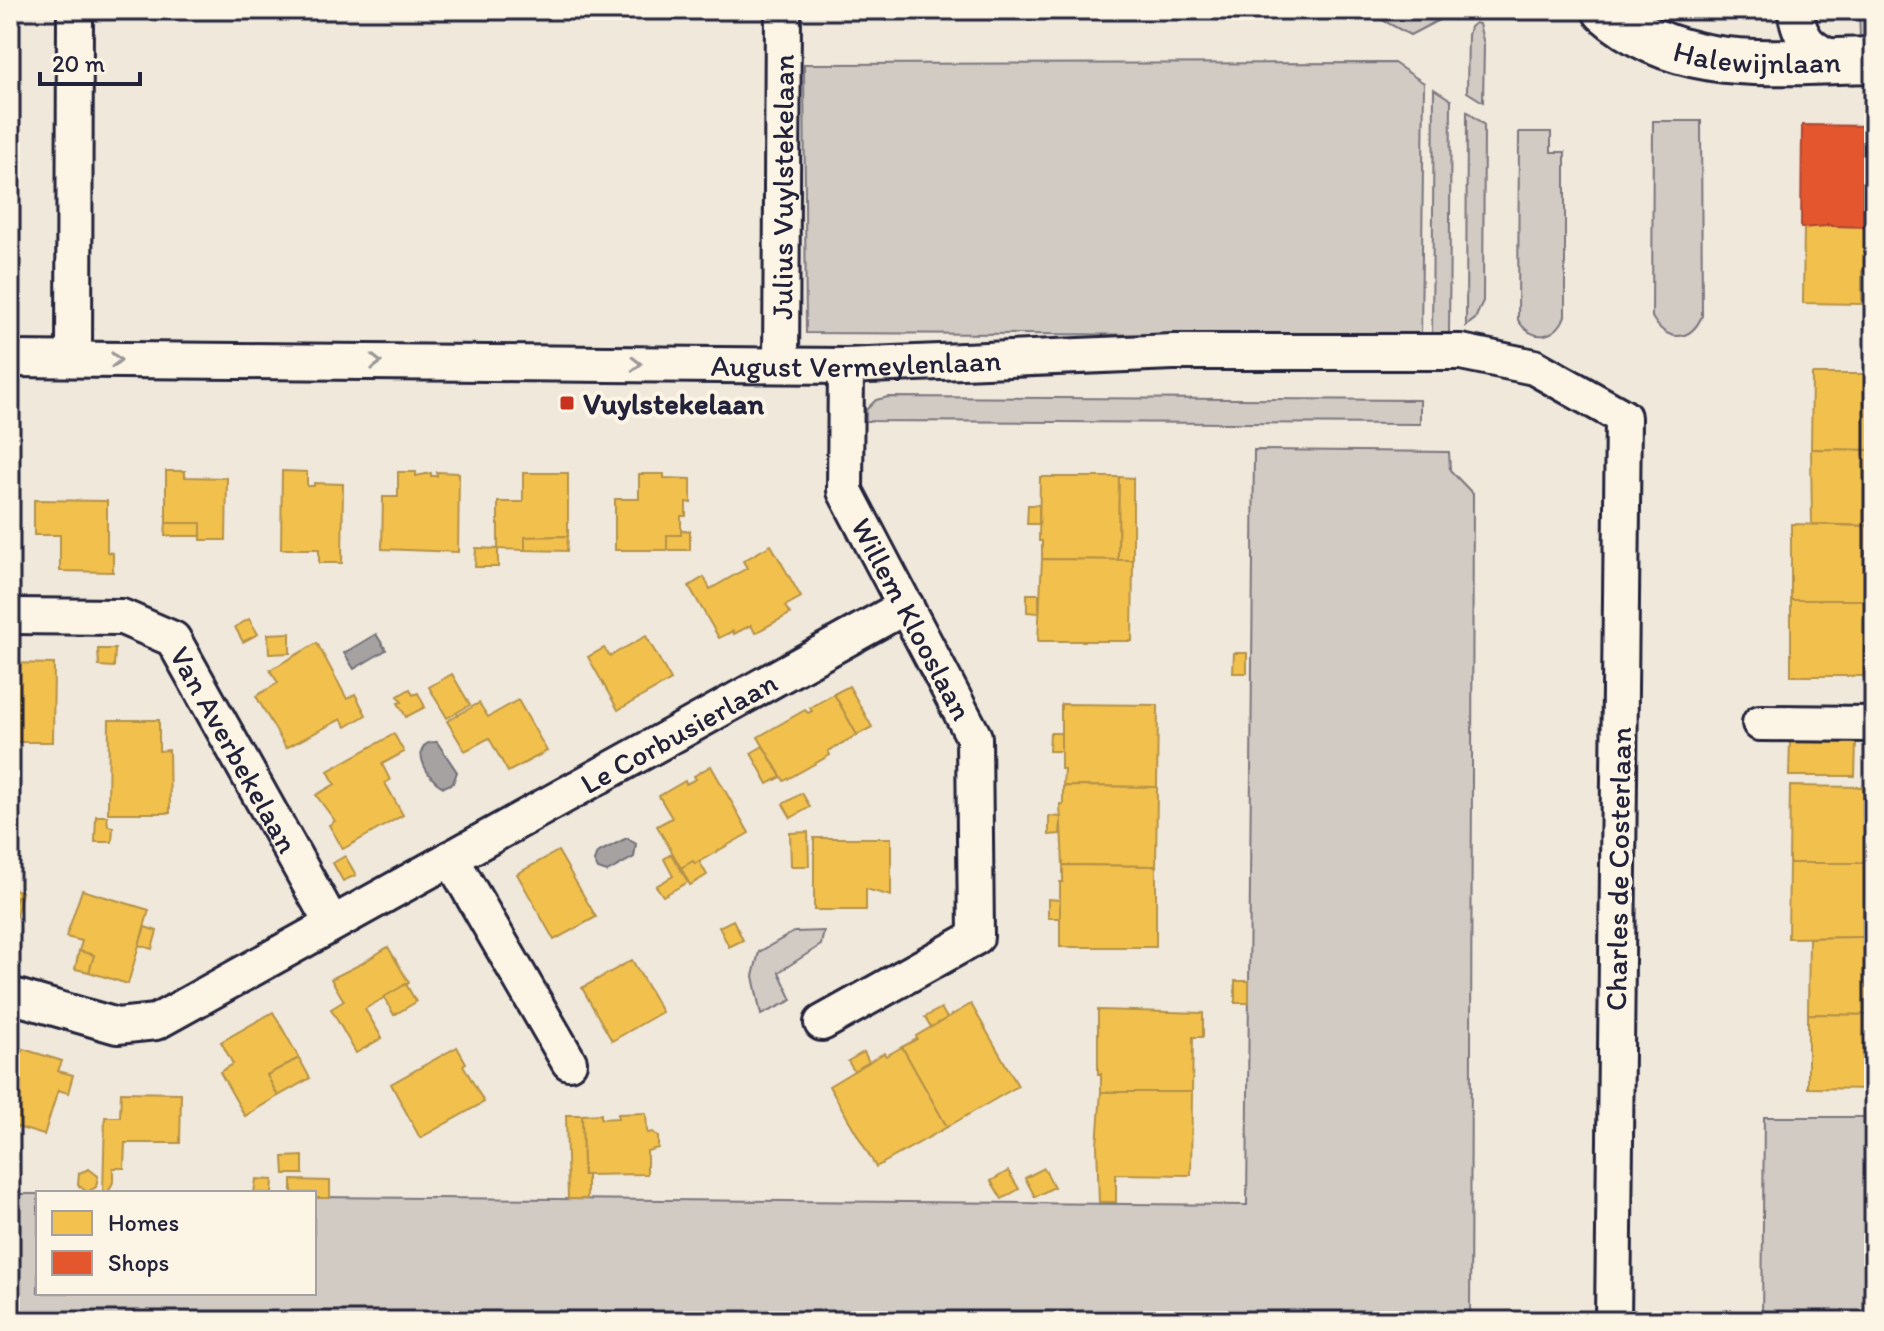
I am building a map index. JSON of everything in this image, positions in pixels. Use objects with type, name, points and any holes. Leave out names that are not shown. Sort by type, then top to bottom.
[{"type":"main road","name":"Halewijnlaan","points":[[1605,10],[1630,29],[1685,54],[1715,60],[1855,60]]},
{"type":"street","points":[[74,359],[75,10]]},
{"type":"street","name":"Julius Vuylstekelaan","points":[[781,365],[783,10]]},
{"type":"street","points":[[1795,10],[1798,30],[1815,51],[1855,60]]},
{"type":"street","name":"August Vermeylenlaan","points":[[10,359],[846,366],[1173,352],[1461,352],[1534,367],[1623,417]]},
{"type":"street","name":"Willem Klooslaan","points":[[822,1023],[976,937],[974,737],[845,491],[846,366]]},
{"type":"street","name":"Charles de Costerlaan","points":[[1613,1321],[1623,417]]},
{"type":"street","name":"Le Corbusierlaan","points":[[10,995],[117,1026],[156,1022],[906,606]]},
{"type":"street","name":"Van Averbekelaan","points":[[10,616],[122,617],[173,639],[332,924]]},
{"type":"street","points":[[1760,723],[1874,724]]},
{"type":"street","points":[[451,858],[569,1062]]},
{"type":"shaded area","points":[[1375,10],[1456,11],[1410,35],[1375,16]]},
{"type":"shaded area","points":[[1859,11],[1874,11],[1874,38],[1860,38]]},
{"type":"shaded area","points":[[1475,23],[1479,24],[1484,44],[1483,102],[1467,92],[1468,35]]},
{"type":"shaded area","points":[[1394,63],[1424,83],[1421,336],[806,333],[804,64]]},
{"type":"shaded area","points":[[1434,89],[1451,100],[1449,335],[1432,336]]},
{"type":"shaded area","points":[[1467,111],[1484,125],[1483,301],[1475,319],[1466,326]]},
{"type":"shaded area","points":[[1653,121],[1701,121],[1702,316],[1691,331],[1678,336],[1664,331],[1652,317]]},
{"type":"shaded area","points":[[1519,132],[1551,132],[1551,152],[1565,152],[1565,316],[1556,330],[1543,335],[1530,332],[1518,320]]},
{"type":"shaded area","points":[[888,397],[1420,400],[1420,424],[866,421],[866,410],[876,400]]},
{"type":"shaded area","points":[[1254,450],[1449,452],[1450,470],[1473,494],[1470,1321],[10,1321],[10,1194],[36,1194],[36,1295],[316,1295],[316,1197],[1247,1205]]},
{"type":"shaded area","points":[[376,634],[386,650],[354,669],[344,653]]},
{"type":"shaded area","points":[[437,742],[457,772],[453,783],[444,787],[432,778],[421,754],[428,743]]},
{"type":"shaded area","points":[[627,838],[636,844],[634,857],[607,872],[598,869],[594,861],[597,853]]},
{"type":"shaded area","points":[[824,931],[821,945],[779,972],[792,1000],[761,1015],[753,976],[759,952],[794,932]]},
{"type":"shaded area","points":[[1764,1117],[1874,1117],[1874,1321],[1762,1321]]},
{"type":"building: Homes","points":[[1804,226],[1874,227],[1874,271],[1862,271],[1862,304],[1803,303]]},
{"type":"building: Homes","points":[[1812,374],[1874,374],[1874,450],[1811,449]]},
{"type":"building: Homes","points":[[1811,449],[1874,450],[1874,526],[1812,524]]},
{"type":"building: Homes","points":[[166,471],[185,471],[185,477],[227,478],[226,540],[201,540],[201,523],[166,523]]},
{"type":"building: Homes","points":[[282,471],[307,472],[307,486],[314,486],[314,483],[343,484],[342,563],[319,563],[319,549],[281,549]]},
{"type":"building: Homes","points":[[398,472],[416,472],[416,476],[431,473],[431,476],[437,476],[437,472],[459,473],[458,552],[382,549],[383,497],[398,497]]},
{"type":"building: Homes","points":[[523,473],[568,473],[568,536],[525,537],[525,550],[498,549],[498,502],[523,502]]},
{"type":"building: Homes","points":[[639,474],[691,479],[691,503],[686,502],[686,516],[681,516],[681,535],[667,535],[667,550],[615,550],[615,499],[639,499]]},
{"type":"building: Homes","points":[[1040,477],[1119,477],[1118,560],[1042,559],[1042,541],[1039,541]]},
{"type":"building: Homes","points":[[1119,477],[1133,478],[1133,560],[1118,560]]},
{"type":"building: Homes","points":[[34,500],[107,501],[107,552],[113,553],[113,572],[60,571],[60,535],[34,535]]},
{"type":"building: Homes","points":[[1028,505],[1039,505],[1039,524],[1027,524]]},
{"type":"building: Homes","points":[[166,523],[201,523],[201,536],[165,536]]},
{"type":"building: Homes","points":[[1791,524],[1865,526],[1865,554],[1872,554],[1871,600],[1791,600]]},
{"type":"building: Homes","points":[[681,531],[690,531],[690,550],[667,550],[667,535],[681,535]]},
{"type":"building: Homes","points":[[568,536],[567,551],[525,550],[525,537]]},
{"type":"building: Homes","points":[[771,545],[801,597],[785,606],[790,614],[755,633],[751,625],[719,638],[689,586],[704,577],[710,589],[747,568],[743,561]]},
{"type":"building: Homes","points":[[476,548],[498,549],[498,567],[475,567]]},
{"type":"building: Homes","points":[[1042,559],[1133,560],[1132,641],[1038,641]]},
{"type":"building: Homes","points":[[1027,594],[1039,594],[1039,613],[1027,612]]},
{"type":"building: Homes","points":[[1791,600],[1871,600],[1871,647],[1864,646],[1864,676],[1791,676]]},
{"type":"building: Homes","points":[[249,619],[258,634],[243,642],[235,627]]},
{"type":"building: Homes","points":[[290,633],[290,653],[269,654],[268,634]]},
{"type":"building: Homes","points":[[646,636],[671,680],[618,710],[588,657],[604,648],[610,656]]},
{"type":"building: Homes","points":[[317,643],[347,699],[355,694],[366,715],[346,727],[341,719],[286,748],[256,696],[278,683],[270,670]]},
{"type":"building: Homes","points":[[98,649],[115,649],[114,667],[99,666]]},
{"type":"building: Homes","points":[[1234,653],[1247,653],[1247,673],[1233,673]]},
{"type":"building: Homes","points":[[10,663],[54,664],[53,742],[10,742]]},
{"type":"building: Homes","points":[[452,674],[470,705],[447,718],[429,687]]},
{"type":"building: Homes","points":[[849,686],[872,727],[857,735],[834,694]]},
{"type":"building: Homes","points":[[410,689],[413,695],[418,693],[425,707],[406,717],[398,703],[402,702],[398,696]]},
{"type":"building: Homes","points":[[834,694],[857,735],[828,751],[830,755],[784,781],[758,737],[805,710],[808,713],[812,711],[810,708]]},
{"type":"building: Homes","points":[[518,700],[547,751],[508,772],[489,738],[465,751],[447,721],[479,703],[488,717]]},
{"type":"building: Homes","points":[[1061,704],[1158,705],[1157,787],[1063,786]]},
{"type":"building: Homes","points":[[109,720],[159,720],[159,751],[169,750],[170,813],[108,813]]},
{"type":"building: Homes","points":[[1050,733],[1061,733],[1061,751],[1049,751]]},
{"type":"building: Homes","points":[[394,734],[404,752],[382,764],[390,780],[385,783],[403,815],[343,849],[329,825],[335,821],[316,795],[335,784],[328,771]]},
{"type":"building: Homes","points":[[1790,740],[1856,741],[1855,776],[1789,776]]},
{"type":"building: Homes","points":[[763,746],[781,777],[768,784],[751,753]]},
{"type":"building: Homes","points":[[711,766],[749,833],[695,864],[693,861],[681,868],[657,826],[672,818],[659,796],[685,781],[686,784],[696,779],[694,776]]},
{"type":"building: Homes","points":[[1063,786],[1157,787],[1156,866],[1063,865],[1060,804],[1063,804]]},
{"type":"building: Homes","points":[[1790,786],[1863,787],[1863,816],[1870,816],[1870,863],[1789,863]]},
{"type":"building: Homes","points":[[802,793],[810,807],[791,818],[783,804]]},
{"type":"building: Homes","points":[[96,816],[107,816],[108,826],[113,827],[112,842],[95,842]]},
{"type":"building: Homes","points":[[1049,816],[1061,817],[1060,834],[1049,835]]},
{"type":"building: Homes","points":[[808,832],[809,866],[791,866],[790,833]]},
{"type":"building: Homes","points":[[814,838],[891,838],[891,896],[866,889],[866,910],[814,910]]},
{"type":"building: Homes","points":[[558,851],[596,917],[554,940],[517,874]]},
{"type":"building: Homes","points":[[671,854],[688,882],[663,896],[656,886],[673,876],[664,859]]},
{"type":"building: Homes","points":[[345,856],[356,875],[343,881],[333,863]]},
{"type":"building: Homes","points":[[693,861],[695,864],[699,861],[707,875],[690,885],[681,868]]},
{"type":"building: Homes","points":[[1789,863],[1870,863],[1869,909],[1863,909],[1863,937],[1788,938]]},
{"type":"building: Homes","points":[[1063,865],[1156,866],[1156,947],[1060,947]]},
{"type":"building: Homes","points":[[10,888],[19,891],[10,921]]},
{"type":"building: Homes","points":[[82,890],[149,910],[128,984],[89,972],[94,955],[79,951],[82,941],[66,937]]},
{"type":"building: Homes","points":[[19,891],[22,892],[10,941],[10,921]]},
{"type":"building: Homes","points":[[1048,899],[1060,900],[1060,918],[1048,918]]},
{"type":"building: Homes","points":[[733,920],[743,940],[729,947],[719,927]]},
{"type":"building: Homes","points":[[145,927],[157,931],[152,949],[139,945]]},
{"type":"building: Homes","points":[[1874,937],[1874,1015],[1808,1014],[1809,938]]},
{"type":"building: Homes","points":[[388,947],[409,983],[365,1009],[382,1038],[356,1053],[331,1009],[344,1001],[331,979]]},
{"type":"building: Homes","points":[[79,951],[94,955],[89,972],[75,969]]},
{"type":"building: Homes","points":[[632,960],[662,1012],[612,1041],[582,988]]},
{"type":"building: Homes","points":[[1235,981],[1249,981],[1249,1003],[1235,1003]]},
{"type":"building: Homes","points":[[406,984],[416,1002],[394,1015],[384,997]]},
{"type":"building: Homes","points":[[971,1004],[1018,1086],[947,1127],[902,1047]]},
{"type":"building: Homes","points":[[941,1008],[947,1018],[931,1027],[925,1017]]},
{"type":"building: Homes","points":[[1098,1010],[1203,1013],[1203,1037],[1193,1037],[1192,1092],[1101,1092]]},
{"type":"building: Homes","points":[[273,1012],[299,1058],[267,1075],[278,1096],[245,1116],[220,1072],[233,1064],[221,1042]]},
{"type":"building: Homes","points":[[1808,1014],[1874,1015],[1874,1089],[1808,1088]]},
{"type":"building: Homes","points":[[457,1047],[466,1063],[463,1065],[484,1102],[420,1138],[391,1084]]},
{"type":"building: Homes","points":[[902,1047],[947,1127],[876,1167],[829,1086],[884,1053],[886,1056]]},
{"type":"building: Homes","points":[[23,1049],[62,1061],[58,1071],[73,1075],[68,1093],[58,1090],[44,1135],[10,1125],[10,1071],[16,1072]]},
{"type":"building: Homes","points":[[864,1052],[869,1062],[854,1071],[848,1061]]},
{"type":"building: Homes","points":[[299,1058],[310,1078],[278,1096],[267,1075]]},
{"type":"building: Homes","points":[[121,1092],[181,1093],[180,1143],[125,1143],[124,1168],[113,1168],[113,1182],[109,1191],[103,1191],[105,1117],[120,1117]]},
{"type":"building: Homes","points":[[1101,1092],[1192,1092],[1191,1175],[1116,1174],[1116,1202],[1099,1202],[1097,1145]]},
{"type":"building: Homes","points":[[646,1113],[647,1133],[653,1132],[658,1137],[658,1148],[647,1151],[647,1174],[583,1175],[582,1115],[601,1114],[601,1119],[618,1118],[618,1114]]},
{"type":"building: Homes","points":[[566,1115],[582,1115],[583,1175],[587,1175],[587,1199],[568,1199]]},
{"type":"building: Homes","points":[[303,1156],[303,1174],[284,1174],[283,1157]]},
{"type":"building: Homes","points":[[1044,1168],[1054,1187],[1035,1197],[1025,1178]]},
{"type":"building: Homes","points":[[89,1169],[98,1176],[96,1187],[86,1191],[78,1185],[79,1173]]},
{"type":"building: Homes","points":[[1008,1171],[1019,1189],[1002,1199],[991,1181]]},
{"type":"building: Homes","points":[[256,1179],[273,1180],[272,1191],[254,1191]]},
{"type":"building: Homes","points":[[292,1180],[330,1181],[330,1198],[316,1198],[316,1191],[292,1191]]},
{"type":"building: Shops","points":[[1802,125],[1874,126],[1874,227],[1827,224],[1801,228]]},
{"type":"place","name":"Vuylstekelaan","points":[[567,403]]}]
